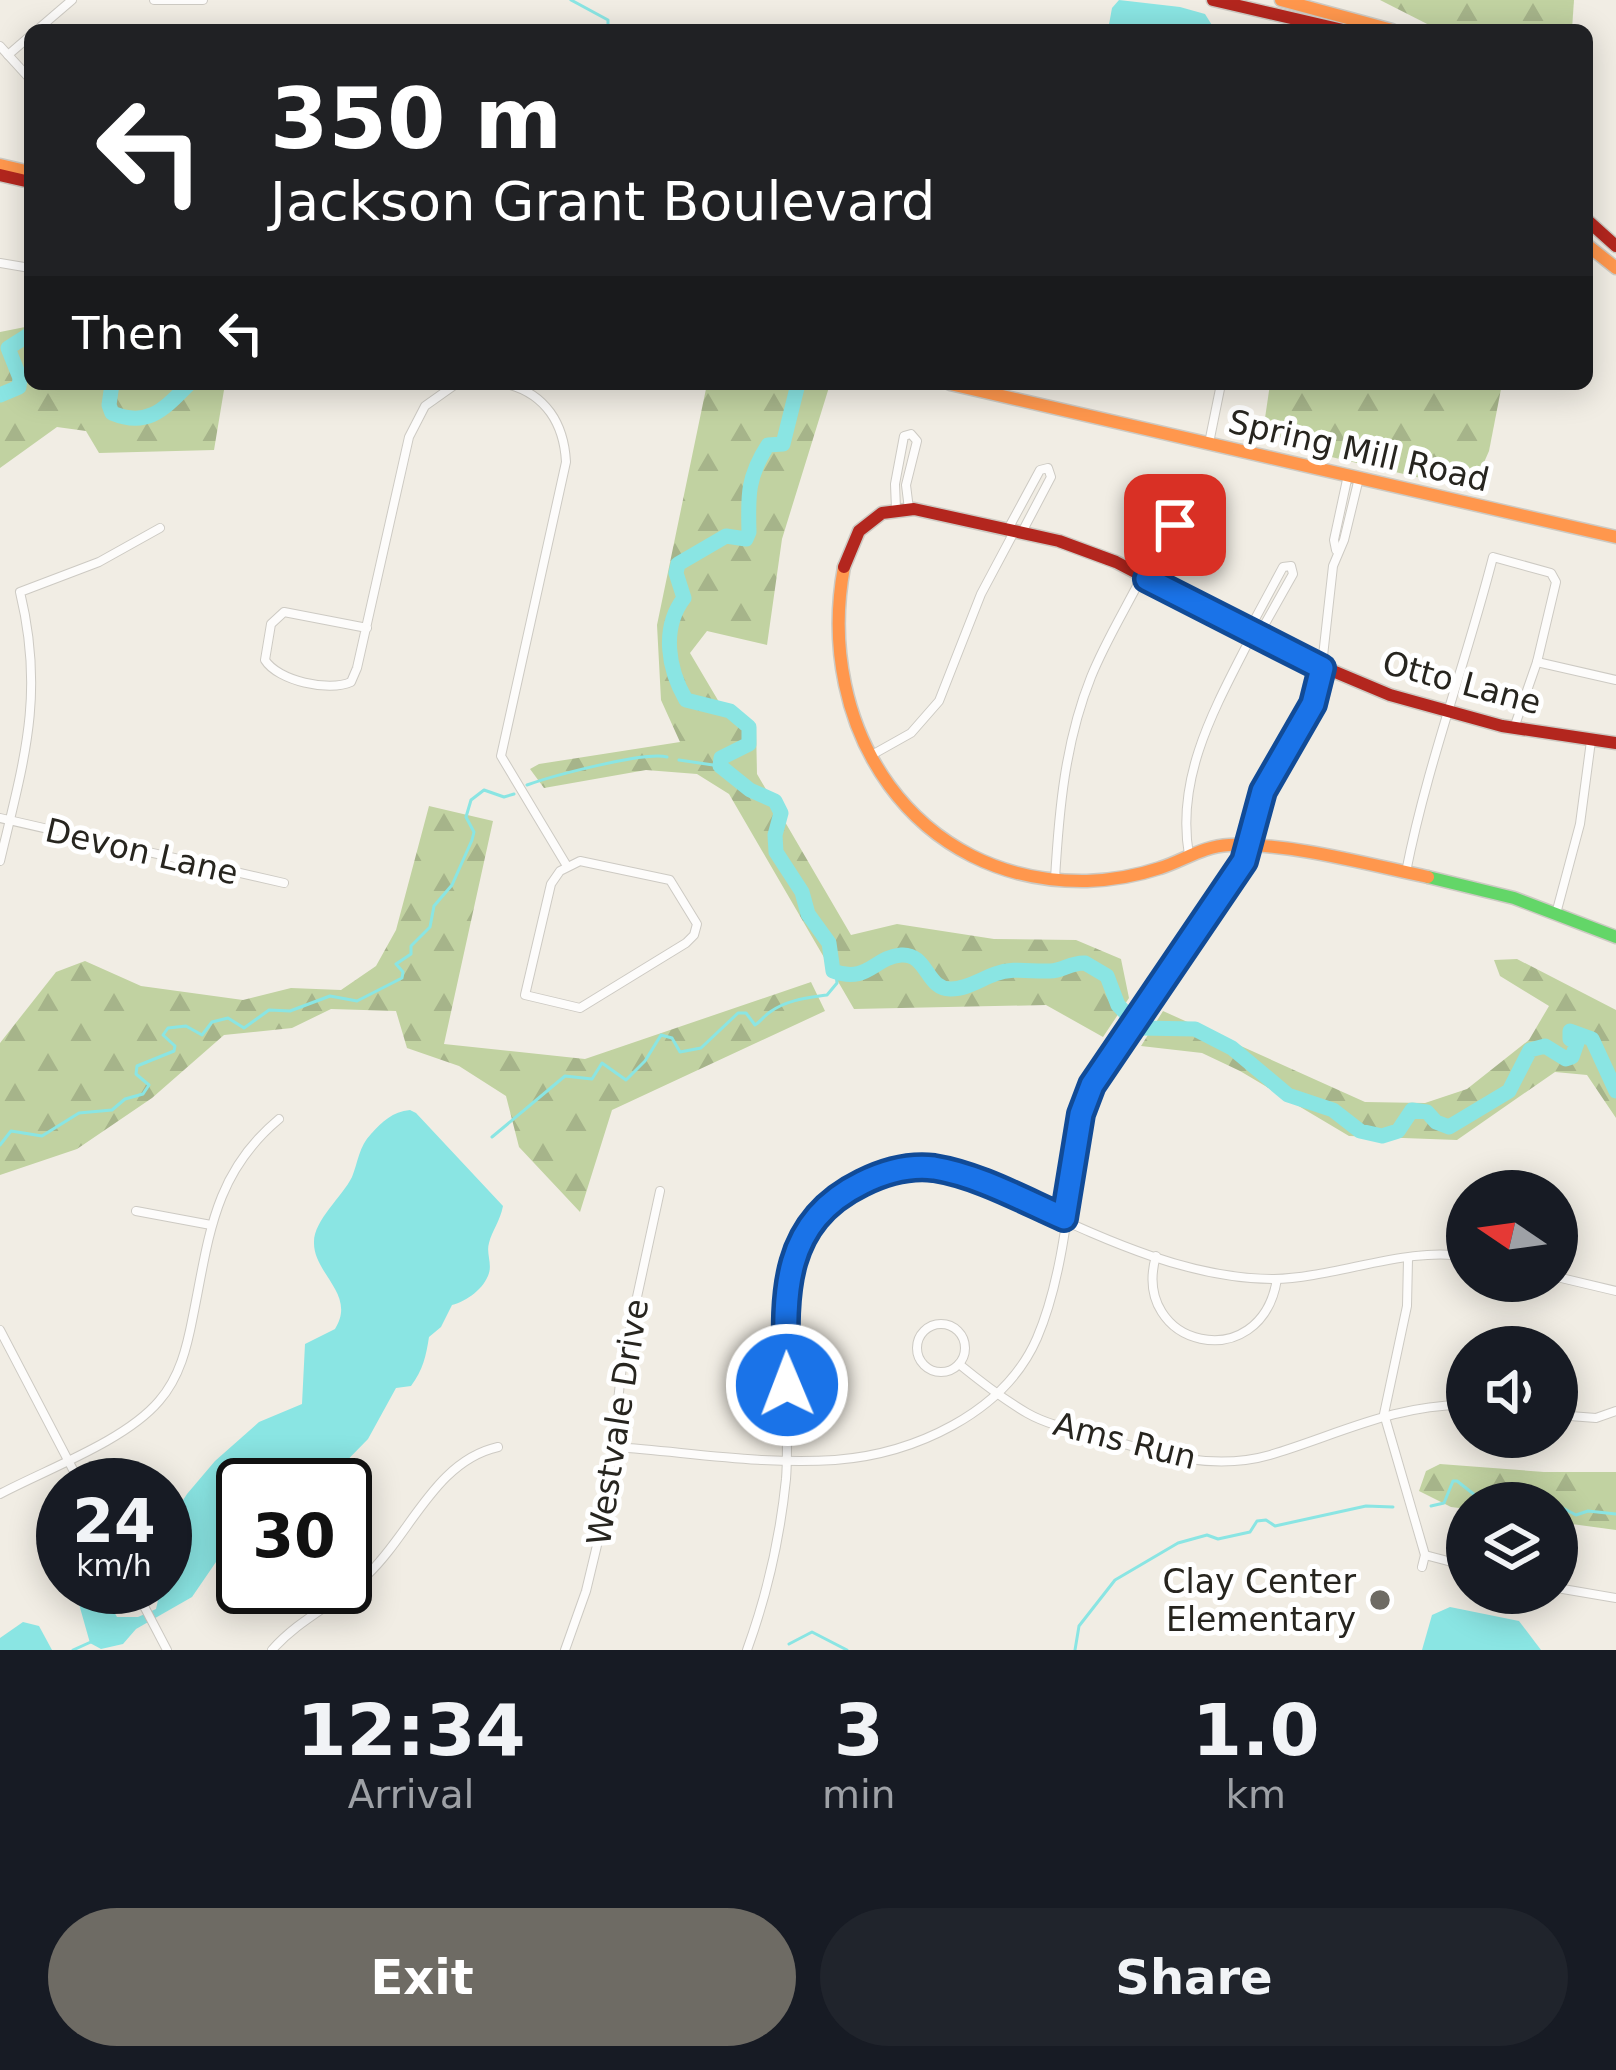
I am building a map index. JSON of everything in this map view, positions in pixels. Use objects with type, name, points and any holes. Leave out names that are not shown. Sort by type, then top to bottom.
[{"type":"street","points":[[44,24],[72,0]]},
{"type":"street","points":[[154,0],[203,0]]},
{"type":"street","points":[[1213,0],[1316,24]]},
{"type":"street","points":[[1281,0],[1370,24]]},
{"type":"street","points":[[8,55],[24,41]]},
{"type":"street","points":[[0,46],[24,73]]},
{"type":"street","points":[[1593,225],[1616,246]]},
{"type":"street","points":[[367,628],[284,611],[271,624],[266,660],[279,674],[337,687],[355,675],[367,628],[409,437],[425,406],[448,390]]},
{"type":"street","points":[[524,390],[555,416],[566,462],[501,756],[567,866]]},
{"type":"street","name":"Spring Mill Road","points":[[976,390],[1616,537]]},
{"type":"street","points":[[1209,443],[1220,390]]},
{"type":"street","points":[[911,434],[916,441],[903,509],[898,461],[904,436],[911,434]]},
{"type":"street","points":[[870,756],[911,733],[939,701],[981,594],[1040,470],[1048,468],[1051,477],[1014,532]]},
{"type":"street","points":[[616,1447],[837,1460],[923,1439],[960,1420],[996,1394],[1031,1350],[1050,1300],[1081,1114],[1092,1085],[1251,846],[1263,791],[1313,704],[1354,476]]},
{"type":"street","points":[[903,509],[867,522],[853,541],[838,600],[839,672],[853,722],[870,756],[898,798],[946,841],[1001,868],[1055,879],[1121,878],[1222,845],[1251,846],[1479,886],[1557,910],[1616,937]]},
{"type":"street","name":"Otto Lane","points":[[903,509],[1084,548],[1322,668],[1449,712],[1514,728],[1616,743]]},
{"type":"street","points":[[1055,879],[1060,802],[1081,706],[1164,522],[1174,523],[1142,576]]},
{"type":"street","points":[[0,861],[5,819],[34,704],[32,646],[20,592],[115,555],[160,528]]},
{"type":"street","points":[[1406,872],[1417,816],[1492,557],[1551,573],[1556,582],[1537,662],[1514,728]]},
{"type":"street","points":[[1189,856],[1184,813],[1198,751],[1283,567],[1291,566],[1293,574],[1252,636]]},
{"type":"street","points":[[1537,662],[1616,680]]},
{"type":"street","points":[[1557,910],[1580,824],[1591,741]]},
{"type":"street","name":"Devon Lane","points":[[5,819],[284,884]]},
{"type":"street","points":[[591,861],[670,880],[695,918],[694,934],[586,1006],[525,995],[550,887],[567,866],[591,861]]},
{"type":"street","points":[[69,1458],[144,1416],[168,1390],[184,1359],[211,1225],[227,1179],[244,1153],[279,1119]]},
{"type":"street","points":[[747,1650],[775,1554],[787,1460],[787,1280],[804,1235],[832,1201],[884,1173],[920,1167],[952,1172],[1156,1256],[1208,1272],[1277,1279],[1446,1254]]},
{"type":"street","name":"Westvale Drive","points":[[565,1650],[600,1540],[616,1447],[622,1366],[660,1191]]},
{"type":"street","points":[[136,1211],[211,1225]]},
{"type":"street","points":[[1156,1256],[1153,1286],[1159,1307],[1174,1326],[1205,1341],[1228,1340],[1253,1327],[1271,1302],[1277,1279]]},
{"type":"street","points":[[1408,1259],[1407,1306],[1384,1414],[1425,1555],[1422,1567]]},
{"type":"street","points":[[1578,1281],[1616,1291]]},
{"type":"street","points":[[936,1325],[957,1330],[965,1350],[959,1364],[937,1372],[923,1364],[918,1349],[923,1334],[936,1325]]},
{"type":"street","points":[[0,1330],[66,1458]]},
{"type":"street","name":"Ams Run","points":[[959,1364],[996,1394],[1056,1425],[1206,1462],[1273,1454],[1384,1414],[1446,1406]]},
{"type":"street","points":[[1578,1417],[1616,1411]]},
{"type":"street","points":[[272,1650],[306,1618],[372,1570],[416,1510],[446,1480],[473,1457],[498,1448]]},
{"type":"street","points":[[0,1494],[36,1475]]},
{"type":"street","points":[[1425,1555],[1446,1560]]},
{"type":"street","points":[[1578,1592],[1616,1598]]},
{"type":"street","points":[[148,1614],[167,1650]]},
{"type":"green space","points":[[1380,0],[1574,0],[1572,24],[1427,24]]},
{"type":"green space","points":[[24,327],[24,390],[224,390],[214,450],[99,453],[86,431],[57,427],[0,468],[0,332]]},
{"type":"green space","points":[[706,390],[828,390],[782,539],[767,645],[707,631],[690,653],[719,702],[756,725],[757,774],[851,935],[897,924],[994,939],[1076,940],[1121,959],[1129,998],[1103,1037],[1046,1005],[854,1009],[729,794],[697,774],[646,770],[544,788],[530,769],[539,764],[680,742],[661,700],[657,625]]},
{"type":"green space","points":[[1269,390],[1501,390],[1489,451],[1472,490],[1293,448],[1264,425]]},
{"type":"green space","points":[[429,806],[493,821],[444,1044],[585,1059],[811,982],[825,1011],[612,1110],[580,1212],[519,1147],[506,1096],[459,1066],[407,1048],[396,1011],[331,1009],[292,1028],[224,1035],[152,1098],[77,1149],[0,1175],[0,1043],[56,972],[85,961],[141,986],[243,1000],[291,988],[341,990],[376,966],[396,930]]},
{"type":"green space","points":[[1517,959],[1616,1010],[1616,1118],[1587,1075],[1555,1072],[1457,1140],[1349,1136],[1202,1053],[1141,1046],[1163,1011],[1365,1102],[1425,1103],[1467,1089],[1529,1040],[1549,1006],[1500,976],[1494,960]]},
{"type":"green space","points":[[1440,1464],[1616,1472],[1616,1530],[1578,1525],[1578,1482],[1446,1482],[1446,1504],[1419,1491],[1426,1471]]},
{"type":"water","points":[[1119,0],[1180,7],[1205,14],[1211,24],[1109,24]]},
{"type":"water","points":[[398,1113],[416,1113],[503,1206],[489,1243],[487,1279],[474,1294],[452,1305],[441,1327],[429,1337],[411,1386],[396,1388],[368,1439],[349,1458],[218,1458],[259,1422],[302,1404],[305,1344],[335,1329],[341,1305],[320,1264],[315,1234],[352,1177],[367,1139]]},
{"type":"water","points":[[215,1461],[216,1562],[192,1597],[192,1488]]},
{"type":"water","points":[[1446,1609],[1446,1614],[1484,1614],[1519,1621],[1541,1650],[1422,1650],[1432,1615]]},
{"type":"water","points":[[82,1614],[115,1614],[162,1614],[136,1629],[123,1644],[101,1649],[90,1643]]},
{"type":"water","points":[[23,1622],[39,1626],[52,1650],[0,1650],[0,1638]]},
{"type":"waterway","points":[[571,0],[608,24]]},
{"type":"waterway","points":[[0,395],[19,387],[8,348],[24,338]]},
{"type":"waterway","points":[[111,390],[112,413],[136,418],[155,413],[182,390]]},
{"type":"waterway","points":[[796,390],[783,444],[768,445],[752,477],[746,539],[726,536],[678,564],[684,598],[672,622],[670,649],[686,700],[730,711],[749,727],[749,744],[721,758],[720,766],[750,790],[775,801],[781,813],[776,852],[829,943],[833,971],[855,974],[892,957],[910,956],[936,984],[951,989],[1002,972],[1055,971],[1085,963],[1107,976],[1118,1005],[1140,1028],[1195,1029],[1232,1048],[1288,1095],[1333,1110],[1360,1131],[1382,1136],[1398,1131],[1412,1110],[1427,1112],[1449,1127],[1509,1091],[1530,1050],[1545,1046],[1566,1059],[1572,1057],[1577,1043],[1570,1039],[1570,1031],[1592,1039],[1616,1091]]},
{"type":"waterway","points":[[527,785],[620,761],[667,757]]},
{"type":"waterway","points":[[679,760],[720,766]]},
{"type":"waterway","points":[[0,1145],[11,1131],[42,1136],[79,1113],[112,1110],[125,1099],[143,1094],[149,1085],[136,1074],[137,1066],[174,1051],[175,1046],[163,1035],[168,1028],[186,1026],[202,1035],[212,1022],[228,1018],[244,1028],[269,1010],[290,1011],[330,996],[357,1001],[402,978],[396,964],[411,954],[411,946],[430,927],[434,906],[452,885],[472,840],[474,832],[466,817],[471,800],[484,790],[504,797],[514,794]]},
{"type":"waterway","points":[[492,1137],[565,1076],[592,1079],[602,1063],[626,1080],[661,1035],[672,1038],[680,1052],[701,1048],[738,1013],[746,1013],[755,1025],[783,1005],[827,995],[837,983],[836,973]]},
{"type":"waterway","name":"Ams Run","points":[[1453,1482],[1458,1482]]},
{"type":"waterway","name":"Ams Run","points":[[1431,1506],[1446,1498]]},
{"type":"waterway","name":"Ams Run","points":[[1075,1650],[1079,1626],[1115,1580],[1178,1543],[1250,1532],[1257,1521],[1275,1526],[1366,1506],[1393,1507]]},
{"type":"waterway","name":"Ams Run","points":[[1578,1514],[1616,1514]]},
{"type":"waterway","name":"Ams Run","points":[[789,1644],[812,1632],[847,1650]]},
{"type":"waterway","points":[[73,1650],[93,1641]]},
{"type":"traffic: fast","points":[[1428,877],[1514,898],[1616,937]]},
{"type":"traffic: slow","points":[[1281,0],[1370,24]]},
{"type":"traffic: slow","points":[[0,165],[24,171]]},
{"type":"traffic: slow","points":[[1593,250],[1616,268]]},
{"type":"traffic: slow","points":[[976,390],[1616,537]]},
{"type":"traffic: slow","points":[[844,567],[839,627],[845,684],[862,738],[889,786],[926,825],[972,856],[1026,875],[1087,881],[1142,873],[1220,846],[1253,845],[1328,855],[1428,877]]},
{"type":"traffic: jam","points":[[1213,0],[1317,24]]},
{"type":"traffic: jam","points":[[0,175],[24,181]]},
{"type":"traffic: jam","points":[[1593,225],[1616,246]]},
{"type":"traffic: jam","points":[[844,567],[859,531],[882,513],[914,509],[1059,541],[1116,562],[1290,653],[1390,695],[1502,726],[1616,743]]},
{"type":"place","name":"Clay Center Elementary","points":[[1380,1600]]},
{"type":"route","points":[[787,1385],[787,1280],[814,1220],[843,1193],[884,1173],[934,1168],[1064,1218],[1081,1114],[1092,1085],[1251,846],[1263,791],[1304,723],[1322,668],[1147,579],[1175,525]]}]
